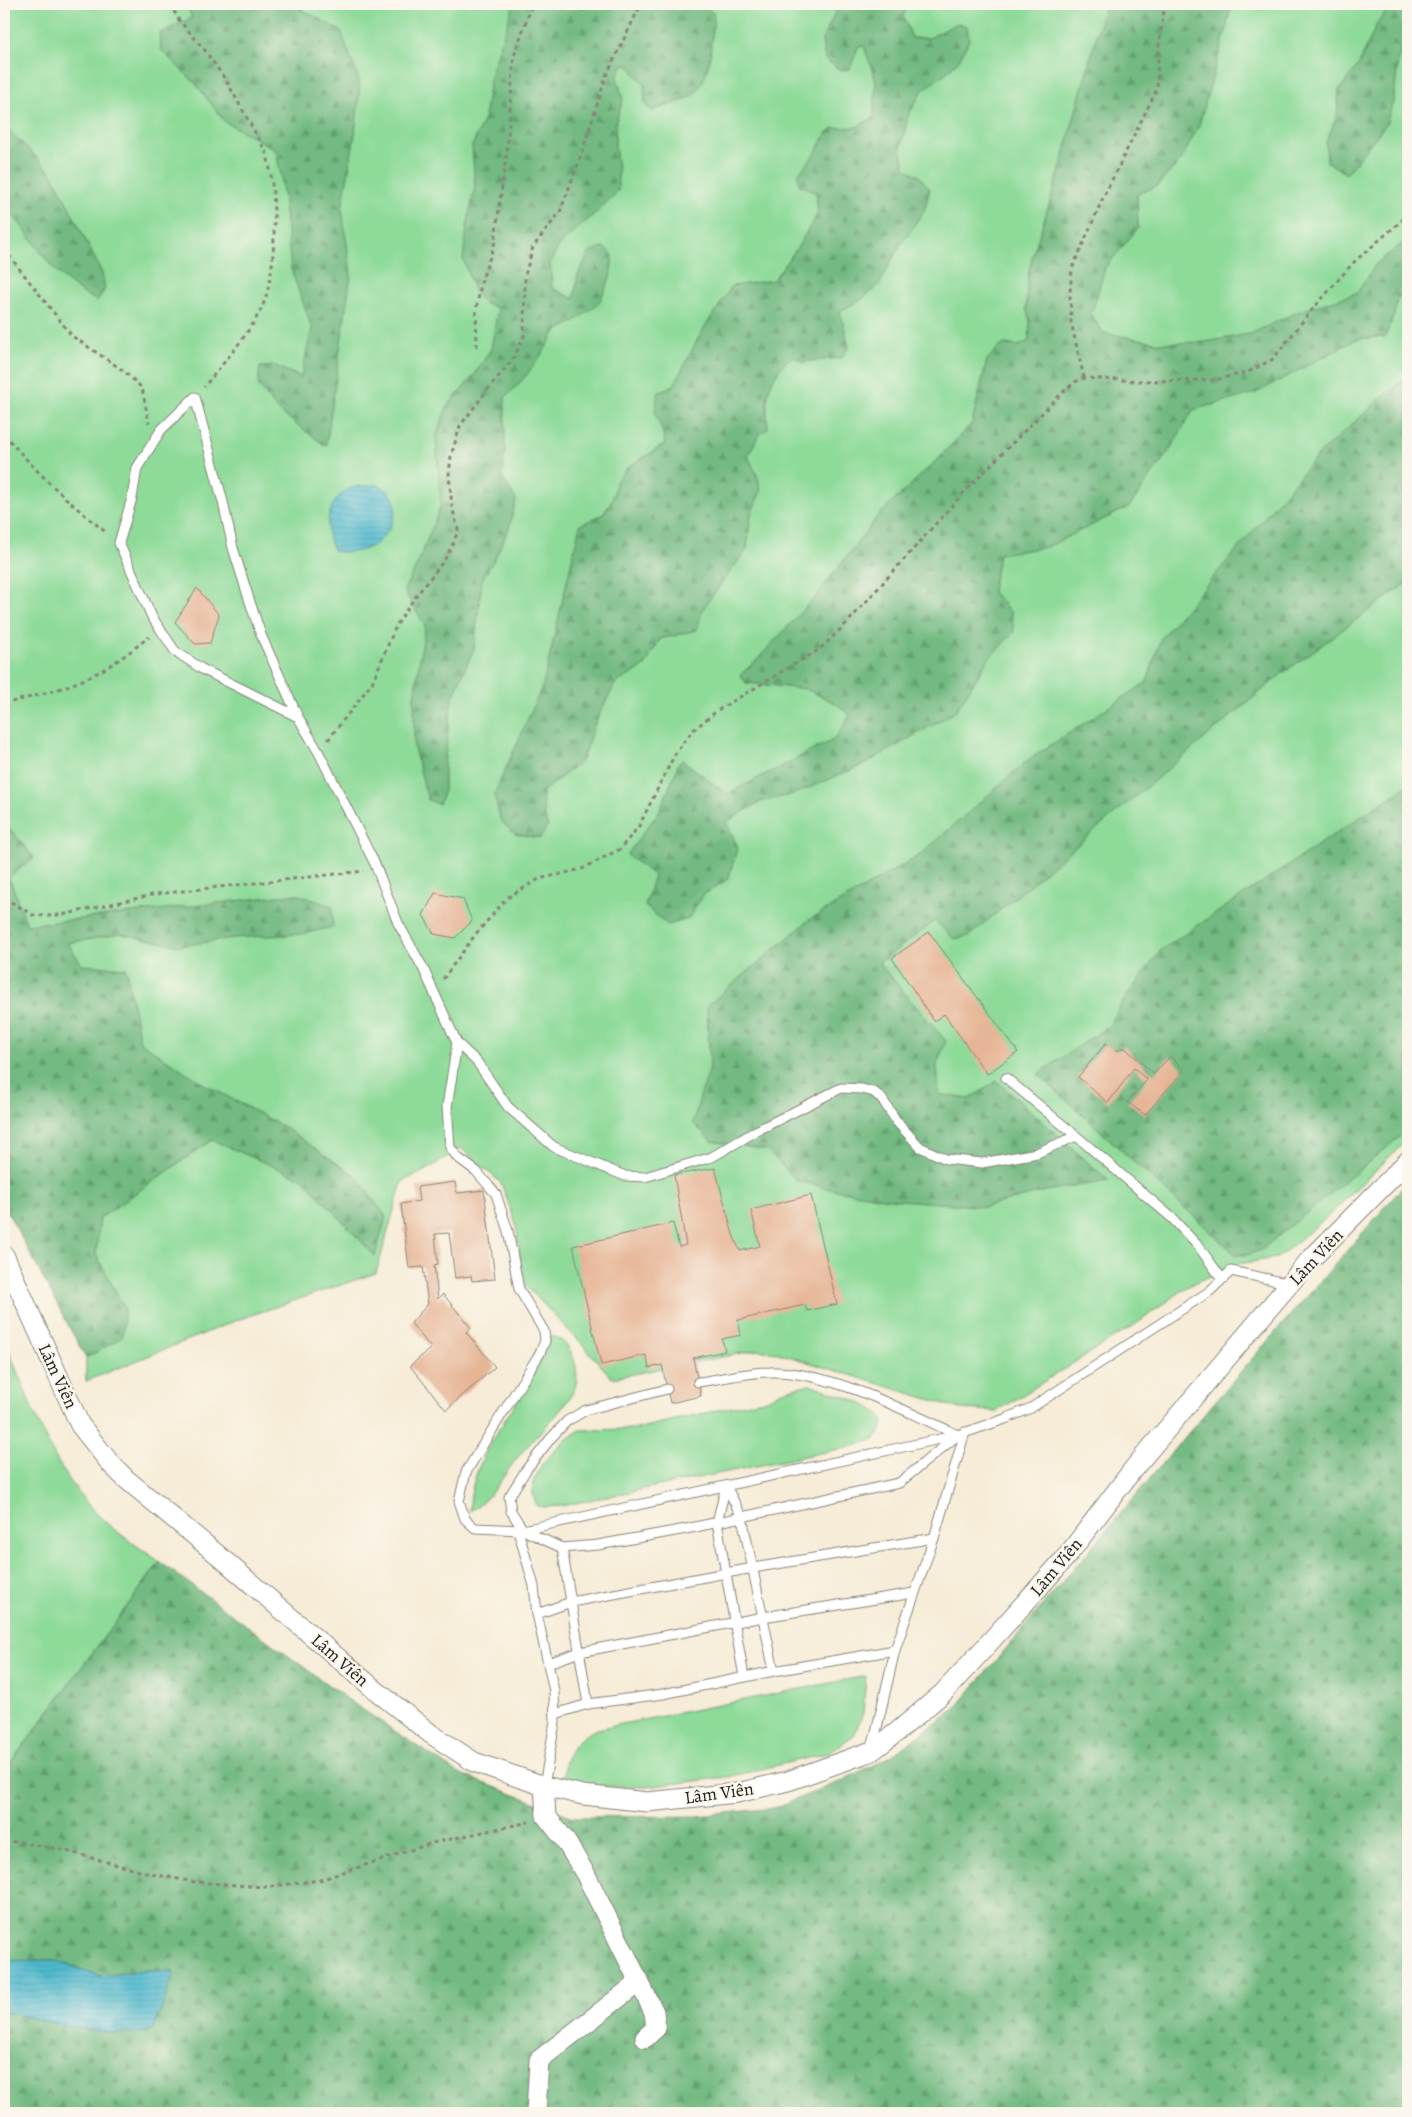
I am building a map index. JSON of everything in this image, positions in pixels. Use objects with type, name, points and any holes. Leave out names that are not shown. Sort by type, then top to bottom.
[{"type":"street","name":"Lâm Viên","points":[[4,1255],[80,1425],[110,1463],[353,1672],[431,1734],[474,1762],[544,1786],[583,1795],[647,1802],[737,1794],[788,1781],[872,1751],[897,1732],[943,1692],[995,1637],[1067,1556],[1134,1468],[1308,1262],[1408,1161]]},
{"type":"street","points":[[544,1786],[546,1816],[565,1840],[586,1875],[654,2012],[657,2021],[656,2028],[645,2038]]},
{"type":"street","points":[[536,2113],[539,2060],[639,1982]]},
{"type":"lane","points":[[298,717],[202,669],[175,651],[152,617],[120,543],[132,498],[137,468],[162,430],[196,397],[233,548],[249,599],[261,636],[298,717],[319,753],[377,869],[398,923],[434,992],[457,1043],[477,1062],[508,1107],[554,1147],[625,1176],[645,1177],[712,1157],[758,1130],[841,1088],[874,1092],[882,1099],[897,1122],[920,1147],[946,1159],[982,1163],[1037,1153],[1076,1136]]},
{"type":"lane","points":[[457,1043],[447,1107],[450,1147],[456,1157],[476,1171],[496,1194],[508,1231],[519,1289],[544,1331],[546,1340],[540,1353],[466,1472],[459,1501],[465,1519],[475,1528],[520,1530],[961,1434],[1031,1408],[1210,1291],[1231,1271],[1291,1284]]},
{"type":"lane","points":[[1006,1078],[1172,1218],[1199,1247],[1222,1279]]},
{"type":"lane","points":[[698,1382],[770,1372],[815,1377],[887,1402],[961,1434]]},
{"type":"lane","points":[[544,1786],[555,1722],[554,1691],[534,1586],[520,1530],[511,1511],[509,1497],[526,1470],[567,1421],[586,1410],[667,1389]]},
{"type":"lane","points":[[520,1530],[562,1548],[598,1545],[742,1517],[899,1483],[961,1434]]},
{"type":"lane","points":[[872,1751],[894,1650],[934,1538],[961,1434]]},
{"type":"lane","points":[[726,1486],[742,1517],[774,1671]]},
{"type":"lane","points":[[726,1486],[716,1522],[744,1677]]},
{"type":"lane","points":[[538,1614],[571,1602],[753,1568],[934,1538]]},
{"type":"lane","points":[[562,1548],[588,1704]]},
{"type":"lane","points":[[548,1663],[580,1652],[763,1617],[914,1592]]},
{"type":"lane","points":[[555,1714],[588,1704],[663,1694],[774,1671],[894,1650]]},
{"type":"path","points":[[170,4],[178,20],[204,49],[227,82],[266,152],[269,163],[272,203],[272,267],[262,306],[246,334],[196,397]]},
{"type":"path","points":[[477,347],[476,311],[482,279],[494,246],[507,150],[514,56],[532,4]]},
{"type":"path","points":[[319,753],[372,684],[396,626],[413,600],[445,559],[454,542],[458,530],[452,506],[449,475],[451,456],[460,426],[514,358],[524,336],[525,275],[533,247],[560,212],[581,156],[606,76],[641,4]]},
{"type":"path","points":[[1084,378],[1071,322],[1070,293],[1072,269],[1103,198],[1157,89],[1158,51],[1165,4]]},
{"type":"path","points":[[434,992],[475,935],[507,898],[539,879],[582,869],[620,849],[639,826],[675,754],[692,731],[718,710],[820,649],[847,623],[966,490],[1062,392],[1084,378],[1140,381],[1215,380],[1248,372],[1273,359],[1310,311],[1354,262],[1408,215]]},
{"type":"path","points":[[4,249],[72,336],[124,371],[142,388],[147,405],[151,444]]},
{"type":"path","points":[[4,434],[28,462],[70,504],[120,543]]},
{"type":"path","points":[[4,704],[69,686],[94,675],[123,658],[159,628]]},
{"type":"path","points":[[4,898],[34,915],[48,916],[66,914],[156,894],[377,869]]},
{"type":"path","points":[[4,1840],[59,1849],[151,1874],[195,1882],[264,1887],[320,1880],[432,1843],[509,1828],[546,1816]]},
{"type":"green space","points":[[4,4],[1408,4],[1408,1139],[1327,1217],[1277,1258],[1237,1264],[1190,1285],[1139,1322],[997,1411],[961,1409],[778,1353],[758,1350],[612,1378],[523,1283],[516,1224],[501,1183],[461,1148],[428,1169],[402,1182],[376,1273],[240,1319],[86,1381],[86,1358],[4,1205]]},
{"type":"green space","points":[[186,4],[300,4],[301,9],[341,31],[360,83],[355,134],[342,209],[351,274],[326,446],[277,410],[258,384],[260,367],[275,366],[301,377],[312,328],[291,269],[281,175],[275,149],[225,122],[195,83],[161,50],[160,33],[192,18]]},
{"type":"green space","points":[[514,4],[701,4],[714,14],[708,65],[701,85],[692,96],[652,111],[645,105],[644,84],[628,65],[622,65],[617,77],[623,100],[616,121],[615,145],[618,191],[560,244],[550,263],[552,288],[574,299],[578,275],[590,252],[603,247],[613,255],[610,278],[599,303],[574,322],[556,331],[525,377],[505,398],[505,451],[502,477],[516,500],[509,528],[482,580],[474,648],[452,699],[444,765],[444,791],[439,804],[428,800],[414,748],[414,696],[425,626],[404,590],[418,563],[441,505],[436,437],[447,407],[475,374],[491,349],[498,308],[483,303],[475,293],[463,259],[475,187],[472,146],[484,119],[491,73]]},
{"type":"green space","points":[[839,4],[908,4],[903,16],[912,38],[929,38],[958,23],[967,26],[969,40],[959,60],[922,91],[908,116],[901,147],[905,168],[919,176],[930,189],[924,211],[899,247],[879,285],[861,300],[840,311],[849,347],[841,358],[803,362],[792,356],[773,380],[769,388],[767,406],[768,428],[758,436],[748,456],[757,475],[761,491],[751,514],[747,549],[702,610],[697,630],[660,639],[645,666],[615,684],[596,721],[581,762],[542,792],[544,814],[548,826],[540,838],[515,834],[501,821],[494,795],[543,685],[580,525],[603,514],[612,500],[617,480],[627,468],[665,444],[662,429],[655,413],[658,393],[674,385],[701,333],[732,286],[773,280],[797,248],[818,213],[816,193],[799,184],[798,174],[815,154],[827,133],[834,128],[857,127],[874,117],[876,81],[864,46],[858,47],[850,69],[840,70],[825,59],[822,40]]},
{"type":"green space","points":[[1105,4],[1231,4],[1227,26],[1199,125],[1182,159],[1157,186],[1137,194],[1138,228],[1105,268],[1091,315],[1104,333],[1161,343],[1205,342],[1250,334],[1297,312],[1357,293],[1376,264],[1408,239],[1408,306],[1398,295],[1394,315],[1385,337],[1357,339],[1256,393],[1193,410],[1171,448],[1129,507],[1047,547],[999,554],[992,591],[1011,613],[1014,632],[989,658],[955,712],[865,764],[794,794],[760,802],[726,822],[738,847],[728,879],[703,895],[688,919],[668,925],[645,906],[654,875],[627,855],[660,810],[677,765],[682,760],[727,794],[835,739],[850,715],[835,703],[806,689],[746,683],[740,675],[757,660],[817,595],[878,516],[940,457],[972,423],[987,360],[998,348],[1005,344],[1018,346],[1029,341],[1030,321],[1026,309],[1028,276],[1032,258],[1059,173]]},
{"type":"green space","points":[[1391,4],[1408,4],[1408,30],[1398,60],[1394,99],[1386,124],[1346,174],[1327,162],[1326,142],[1337,116],[1339,90],[1359,64],[1377,24]]},
{"type":"green space","points":[[4,125],[52,173],[102,273],[105,289],[97,301],[77,289],[58,273],[4,207]]},
{"type":"green space","points":[[1408,379],[1408,582],[1279,676],[969,936],[954,939],[935,921],[879,963],[946,1041],[937,1064],[939,1094],[969,1099],[997,1081],[1109,1181],[1050,1190],[985,1207],[889,1199],[830,1189],[796,1180],[767,1150],[711,1141],[693,1123],[710,1069],[707,1006],[809,920],[920,855],[1028,760],[1147,682],[1161,638],[1319,454],[1395,386]]},
{"type":"green space","points":[[1408,785],[1408,1130],[1261,1250],[1247,1255],[1236,1255],[1038,1074],[1110,1025],[1122,1003],[1161,950]]},
{"type":"green space","points":[[4,826],[14,833],[34,858],[9,877],[27,925],[296,894],[332,906],[333,927],[302,934],[233,938],[180,946],[121,934],[68,943],[82,965],[126,968],[140,1042],[204,1084],[284,1127],[357,1177],[386,1217],[375,1256],[303,1179],[212,1140],[100,1218],[96,1254],[125,1309],[122,1337],[86,1358],[4,1205]]},
{"type":"green space","points":[[1408,1181],[1408,2113],[4,2113],[4,2012],[115,2034],[168,1987],[174,1971],[149,1970],[100,1976],[54,1960],[4,1961],[4,1772],[160,1562],[357,1706],[458,1773],[573,1817],[698,1816],[774,1808],[839,1782],[891,1756],[955,1709],[1229,1385]]},
{"type":"green space","points":[[550,1336],[558,1338],[564,1343],[574,1358],[577,1376],[573,1392],[555,1417],[518,1457],[490,1494],[470,1511],[472,1488],[490,1444],[531,1379],[542,1358]]},
{"type":"green space","points":[[4,1338],[44,1435],[70,1481],[104,1521],[160,1562],[4,1772]]},
{"type":"green space","points":[[810,1384],[850,1398],[878,1414],[884,1421],[876,1437],[867,1442],[849,1447],[561,1506],[537,1506],[533,1495],[533,1482],[542,1464],[562,1443],[580,1430],[635,1429],[767,1399],[782,1391]]},
{"type":"green space","points":[[866,1676],[863,1713],[854,1735],[828,1753],[728,1777],[646,1787],[597,1786],[564,1776],[566,1760],[573,1747],[583,1737],[597,1729]]},
{"type":"water","points":[[377,485],[386,489],[392,495],[395,502],[394,519],[390,527],[379,541],[370,547],[352,552],[334,551],[328,536],[328,519],[334,503],[339,496],[349,489]]},
{"type":"water","points":[[54,1960],[100,1976],[149,1970],[174,1971],[161,2011],[152,2030],[136,2033],[98,2031],[4,2012],[4,1961]]},
{"type":"building","points":[[197,588],[219,615],[210,643],[195,644],[175,622]]},
{"type":"building","points":[[435,893],[463,899],[472,921],[455,938],[434,934],[423,915]]},
{"type":"building","points":[[929,932],[1018,1052],[987,1074],[944,1014],[934,1021],[892,958]]},
{"type":"building","points":[[1106,1043],[1117,1051],[1124,1047],[1154,1074],[1170,1056],[1184,1070],[1145,1115],[1127,1102],[1147,1080],[1134,1068],[1108,1103],[1078,1077]]},
{"type":"building","points":[[715,1168],[733,1235],[740,1251],[760,1246],[751,1210],[811,1195],[837,1304],[807,1311],[805,1305],[738,1320],[741,1335],[722,1339],[725,1351],[693,1358],[701,1396],[670,1403],[662,1365],[649,1368],[646,1355],[601,1365],[573,1246],[673,1223],[679,1247],[686,1245],[674,1175]]},
{"type":"building","points":[[455,1182],[457,1193],[484,1190],[495,1279],[472,1281],[471,1276],[455,1278],[449,1233],[435,1234],[438,1264],[434,1265],[438,1299],[443,1294],[471,1328],[466,1332],[495,1367],[446,1410],[410,1366],[431,1348],[411,1323],[428,1304],[423,1267],[409,1268],[401,1204],[419,1201],[417,1187]]}]
